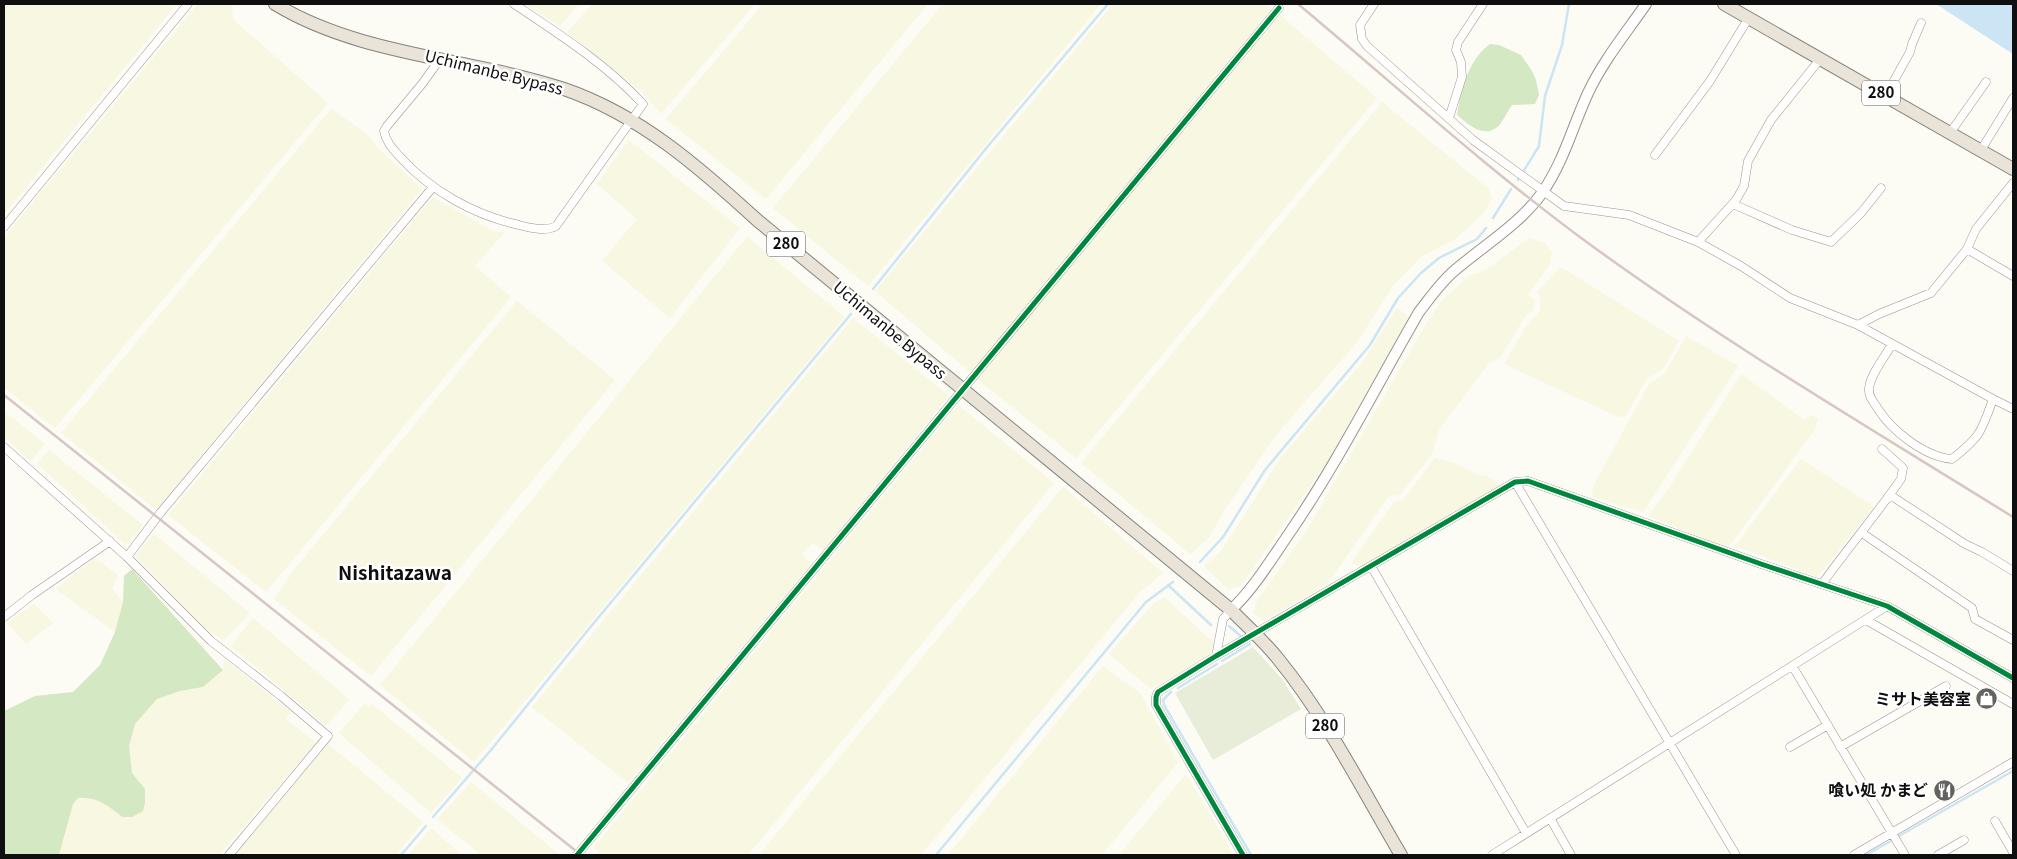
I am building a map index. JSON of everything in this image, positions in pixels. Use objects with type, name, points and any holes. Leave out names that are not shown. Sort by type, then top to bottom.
[{"type":"highway","name":"Uchimanbe Bypass","points":[[275,4],[329,30],[440,59],[528,78],[565,89],[632,120],[703,171],[757,220],[1231,610],[1256,634],[1278,658],[1317,711],[1401,855]]},
{"type":"highway","name":"280","points":[[1724,4],[2013,169]]},
{"type":"street","points":[[4,227],[188,4]]},
{"type":"street","points":[[440,59],[384,131],[389,144],[406,163],[433,187],[472,210],[496,220],[528,227],[550,229],[556,226],[564,218],[643,104],[624,83],[560,34],[514,4]]},
{"type":"street","points":[[1374,4],[1360,25],[1362,39],[1367,46],[1473,140],[1564,206],[1629,215],[1698,242],[1741,266],[1790,298],[1858,325],[2013,409]]},
{"type":"street","points":[[1449,118],[1462,77],[1461,62],[1456,50],[1458,42],[1483,4]]},
{"type":"street","points":[[1216,656],[1223,619],[1242,599],[1266,568],[1307,509],[1339,456],[1405,337],[1434,292],[1452,273],[1518,220],[1543,192],[1567,149],[1588,93],[1605,62],[1646,4]]},
{"type":"street","points":[[577,855],[1279,8]]},
{"type":"street","points":[[1655,156],[1710,81],[1748,19]]},
{"type":"street","points":[[1886,96],[1910,52],[1921,23]]},
{"type":"street","points":[[1698,242],[1733,204],[1744,186],[1748,161],[1772,120],[1821,58]]},
{"type":"street","points":[[1950,133],[1986,82]]},
{"type":"street","points":[[1981,150],[2013,98]]},
{"type":"street","points":[[1858,325],[1880,314],[1931,294],[1967,249],[1976,229],[2013,184]]},
{"type":"street","points":[[127,557],[166,506],[433,187]]},
{"type":"street","points":[[1733,204],[1792,230],[1831,242],[1861,213],[1881,188]]},
{"type":"street","points":[[1967,249],[2013,276]]},
{"type":"street","points":[[1892,344],[1869,387],[1869,396],[1887,423],[1911,443],[1945,459],[1952,459],[1977,438],[1983,429],[1993,399]]},
{"type":"street","points":[[4,447],[110,541],[211,641],[328,736],[229,855]]},
{"type":"street","points":[[1822,584],[1901,479],[1903,468],[1882,449]]},
{"type":"street","points":[[1243,855],[1156,705],[1158,692],[1216,656],[1515,482],[1528,481],[1761,564],[1887,606],[2013,678]]},
{"type":"street","points":[[1515,482],[1736,855]]},
{"type":"street","points":[[1890,494],[1965,544],[2013,571]]},
{"type":"street","points":[[1862,533],[1972,608],[1975,619],[2013,640]]},
{"type":"street","points":[[4,617],[32,595],[110,541]]},
{"type":"street","points":[[1371,566],[1526,833]]},
{"type":"street","points":[[1492,855],[1887,606]]},
{"type":"street","points":[[1866,620],[2013,704]]},
{"type":"street","points":[[1792,666],[1905,855]]},
{"type":"street","points":[[1840,747],[1946,686]]},
{"type":"street","points":[[1790,747],[1828,725]]},
{"type":"street","points":[[1854,855],[2013,762]]},
{"type":"street","points":[[1550,818],[1571,855]]},
{"type":"street","points":[[1995,821],[2013,852]]},
{"type":"street","points":[[1938,855],[1964,840]]},
{"type":"green space","points":[[4,4],[177,4],[4,214]]},
{"type":"green space","points":[[198,4],[233,4],[232,15],[236,22],[328,103],[55,428],[4,388],[4,237]]},
{"type":"green space","points":[[524,4],[579,4],[560,26]]},
{"type":"green space","points":[[592,4],[755,4],[661,114],[642,92],[567,33]]},
{"type":"green space","points":[[763,4],[928,4],[766,199],[666,119]]},
{"type":"green space","points":[[943,4],[1101,4],[868,286],[773,208]]},
{"type":"green space","points":[[1113,4],[1266,4],[1272,8],[971,373],[875,291]]},
{"type":"green space","points":[[1280,15],[1377,98],[1076,458],[977,379]]},
{"type":"green space","points":[[1490,44],[1499,45],[1521,55],[1532,71],[1539,95],[1535,104],[1512,105],[1496,128],[1491,131],[1485,131],[1475,128],[1457,115],[1463,86],[1471,67],[1476,58]]},
{"type":"green space","points":[[1382,102],[1489,189],[1492,199],[1484,212],[1457,238],[1422,256],[1392,287],[1358,341],[1276,435],[1223,512],[1209,538],[1190,554],[1081,463]]},
{"type":"green space","points":[[331,109],[366,133],[380,150],[422,189],[156,510],[61,433]]},
{"type":"green space","points":[[629,140],[740,228],[670,318],[602,261],[637,219],[597,184]]},
{"type":"green space","points":[[433,197],[491,230],[504,233],[475,266],[511,297],[266,592],[168,515]]},
{"type":"green space","points":[[747,237],[845,317],[474,762],[380,685]]},
{"type":"green space","points":[[1529,238],[1545,243],[1552,252],[1550,264],[1528,294],[1535,300],[1533,311],[1526,315],[1500,358],[1490,362],[1439,430],[1432,454],[1401,494],[1389,496],[1327,584],[1264,621],[1253,613],[1257,601],[1304,535],[1428,321],[1442,301],[1467,277],[1487,269]]},
{"type":"green space","points":[[1561,267],[1679,341],[1663,369],[1648,377],[1625,417],[1616,416],[1504,364],[1526,326],[1539,313],[1541,300],[1537,292]]},
{"type":"green space","points":[[517,301],[615,380],[371,676],[274,599],[294,570]]},
{"type":"green space","points":[[1397,308],[1409,317],[1329,459],[1241,586],[1228,589],[1204,566],[1221,551],[1282,456],[1364,360]]},
{"type":"green space","points":[[853,318],[949,396],[823,550],[813,543],[802,554],[811,564],[628,783],[532,707]]},
{"type":"green space","points":[[1686,336],[1738,366],[1643,512],[1592,497],[1593,487],[1649,384],[1665,373]]},
{"type":"green space","points":[[1741,374],[1804,420],[1811,415],[1818,419],[1814,431],[1728,548],[1648,516],[1669,488]]},
{"type":"green space","points":[[958,405],[1054,483],[748,855],[602,855],[593,848]]},
{"type":"green space","points":[[4,411],[45,444],[31,461],[4,437]]},
{"type":"green space","points":[[49,450],[143,525],[126,545],[37,463]]},
{"type":"green space","points":[[1435,458],[1454,463],[1478,475],[1485,475],[1502,486],[1361,567],[1351,563],[1394,502],[1403,500]]},
{"type":"green space","points":[[1801,459],[1874,507],[1817,577],[1735,546]]},
{"type":"green space","points":[[1063,487],[1163,573],[1140,592],[921,855],[759,855]]},
{"type":"green space","points":[[154,534],[250,613],[223,641],[200,624],[135,556]]},
{"type":"green space","points":[[95,558],[118,575],[112,588],[123,602],[115,632],[56,589]]},
{"type":"green space","points":[[132,569],[223,670],[203,687],[180,691],[157,699],[135,724],[129,746],[132,773],[145,789],[143,811],[132,817],[122,817],[96,800],[78,798],[73,804],[59,855],[4,855],[4,711],[35,696],[73,692],[100,665],[115,632],[123,602],[124,576]]},
{"type":"green space","points":[[1164,597],[1214,643],[1211,654],[1151,689],[1109,654],[1153,604]]},
{"type":"green space","points":[[34,604],[53,623],[26,644],[7,623]]},
{"type":"green space","points":[[253,618],[349,699],[329,723],[325,725],[231,646]]},
{"type":"green space","points":[[1253,647],[1282,679],[1301,709],[1213,760],[1175,693]]},
{"type":"green space","points":[[224,659],[291,712],[286,719],[316,743],[219,855],[59,855],[73,804],[78,798],[86,797],[105,803],[122,817],[145,789],[132,773],[129,746],[135,724],[157,699],[180,691],[203,687],[223,670]]},
{"type":"green space","points":[[1103,666],[1140,693],[1178,762],[1102,855],[948,855]]},
{"type":"green space","points":[[365,703],[370,708],[372,704],[462,778],[431,813],[339,733]]},
{"type":"green space","points":[[328,744],[423,822],[396,855],[235,855]]},
{"type":"green space","points":[[1186,774],[1234,855],[1119,855]]},
{"type":"green space","points":[[471,782],[560,855],[481,855],[437,819]]},
{"type":"green space","points":[[431,828],[462,855],[408,855]]},
{"type":"water","points":[[1936,4],[2013,4],[2013,54]]},
{"type":"waterway","points":[[873,289],[988,146],[1108,4]]},
{"type":"waterway","points":[[1518,180],[1539,146],[1545,96],[1562,45],[1569,4]]},
{"type":"waterway","points":[[1493,218],[1511,189]]},
{"type":"waterway","points":[[1200,562],[1223,537],[1265,470],[1370,345],[1398,298],[1421,273],[1439,258],[1477,239],[1486,228]]},
{"type":"waterway","points":[[433,817],[491,750],[588,630],[851,314]]},
{"type":"waterway","points":[[936,855],[1146,602],[1173,582]]},
{"type":"waterway","points":[[1168,585],[1211,625]]},
{"type":"waterway","points":[[1229,626],[1243,638]]},
{"type":"waterway","points":[[1222,661],[1250,644]]},
{"type":"waterway","points":[[1178,688],[1217,664]]},
{"type":"waterway","points":[[1171,692],[1163,700],[1164,705],[1251,855]]},
{"type":"waterway","points":[[1899,836],[2013,771]]},
{"type":"waterway","points":[[401,855],[426,826]]},
{"type":"waterway","points":[[1866,855],[1891,841]]},
{"type":"railway","points":[[1298,4],[1477,156],[1588,243],[1745,350],[2013,517]]},
{"type":"railway","points":[[4,395],[581,855]]},
{"type":"cycle path","points":[[577,855],[1279,8]]},
{"type":"cycle path","points":[[1243,855],[1156,705],[1158,692],[1216,656],[1515,482],[1528,481],[1761,564],[1887,606],[2013,678]]},
{"type":"place","name":"ミサト美容室","points":[[1987,699]]},
{"type":"place","name":"喰い処 かまど","points":[[1944,790]]},
{"type":"district","name":"Nishitazawa","points":[[395,573]]}]
